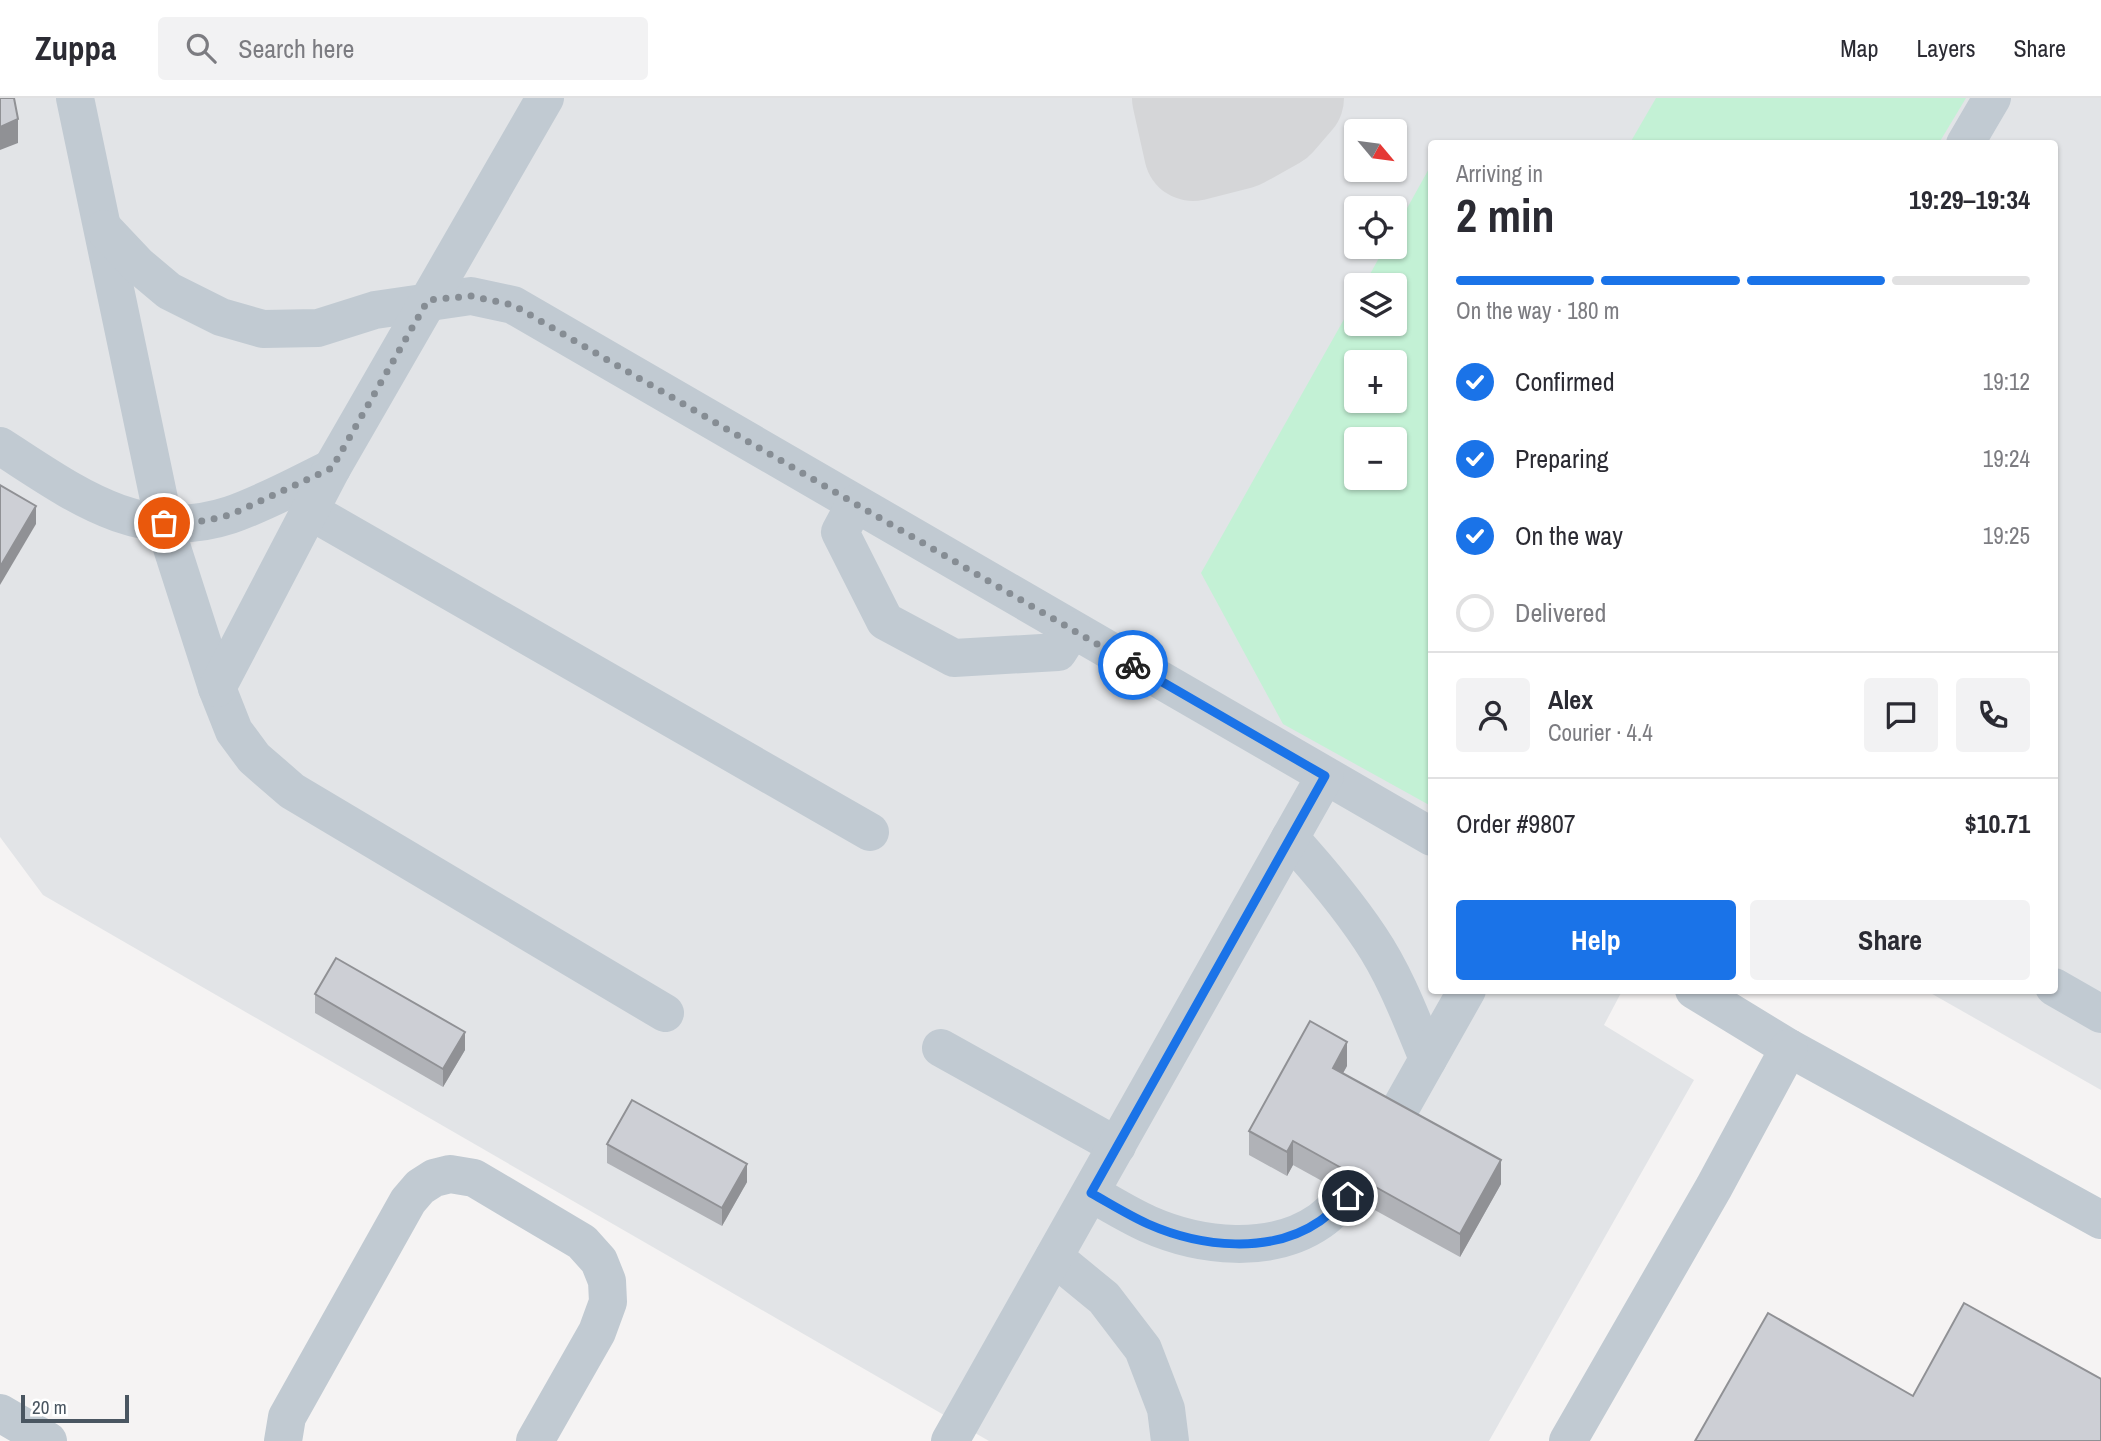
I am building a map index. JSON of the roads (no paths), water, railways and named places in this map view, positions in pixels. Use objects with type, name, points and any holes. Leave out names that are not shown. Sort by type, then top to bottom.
[{"type":"lane","points":[[75,98],[164,523],[217,688],[234,731],[254,758],[292,791],[665,1013]]},
{"type":"lane","points":[[217,688],[332,468],[545,98]]},
{"type":"lane","points":[[1967,140],[1992,98]]},
{"type":"lane","points":[[104,229],[138,265],[169,291],[221,317],[263,329],[318,328],[375,310],[428,300],[471,296],[513,305],[1428,835]]},
{"type":"lane","points":[[0,446],[77,495],[109,511],[164,523],[204,521],[230,515],[332,468]]},
{"type":"lane","points":[[855,504],[840,532],[885,621],[954,658],[1058,652],[1072,630]]},
{"type":"lane","points":[[310,511],[870,832]]},
{"type":"lane","points":[[950,1441],[1325,776]]},
{"type":"lane","points":[[1290,838],[1334,887],[1372,940],[1403,998],[1428,1059]]},
{"type":"lane","points":[[2058,989],[2101,1014]]},
{"type":"lane","points":[[1392,1123],[1465,994]]},
{"type":"lane","points":[[1701,994],[1789,1048],[2101,1220]]},
{"type":"lane","points":[[941,1048],[1116,1146]]},
{"type":"lane","points":[[1568,1441],[1714,1187],[1789,1048]]},
{"type":"lane","points":[[283,1441],[287,1417],[408,1201],[420,1187],[434,1178],[450,1174],[474,1178],[582,1242],[599,1261],[607,1281],[608,1302],[597,1332],[536,1441]]},
{"type":"lane","points":[[1091,1193],[1149,1224],[1188,1237],[1225,1243],[1259,1244],[1295,1235],[1321,1221],[1348,1196]]},
{"type":"lane","points":[[1054,1257],[1104,1298],[1143,1349],[1166,1409],[1170,1441]]},
{"type":"lane","points":[[0,1413],[48,1441]]}]
